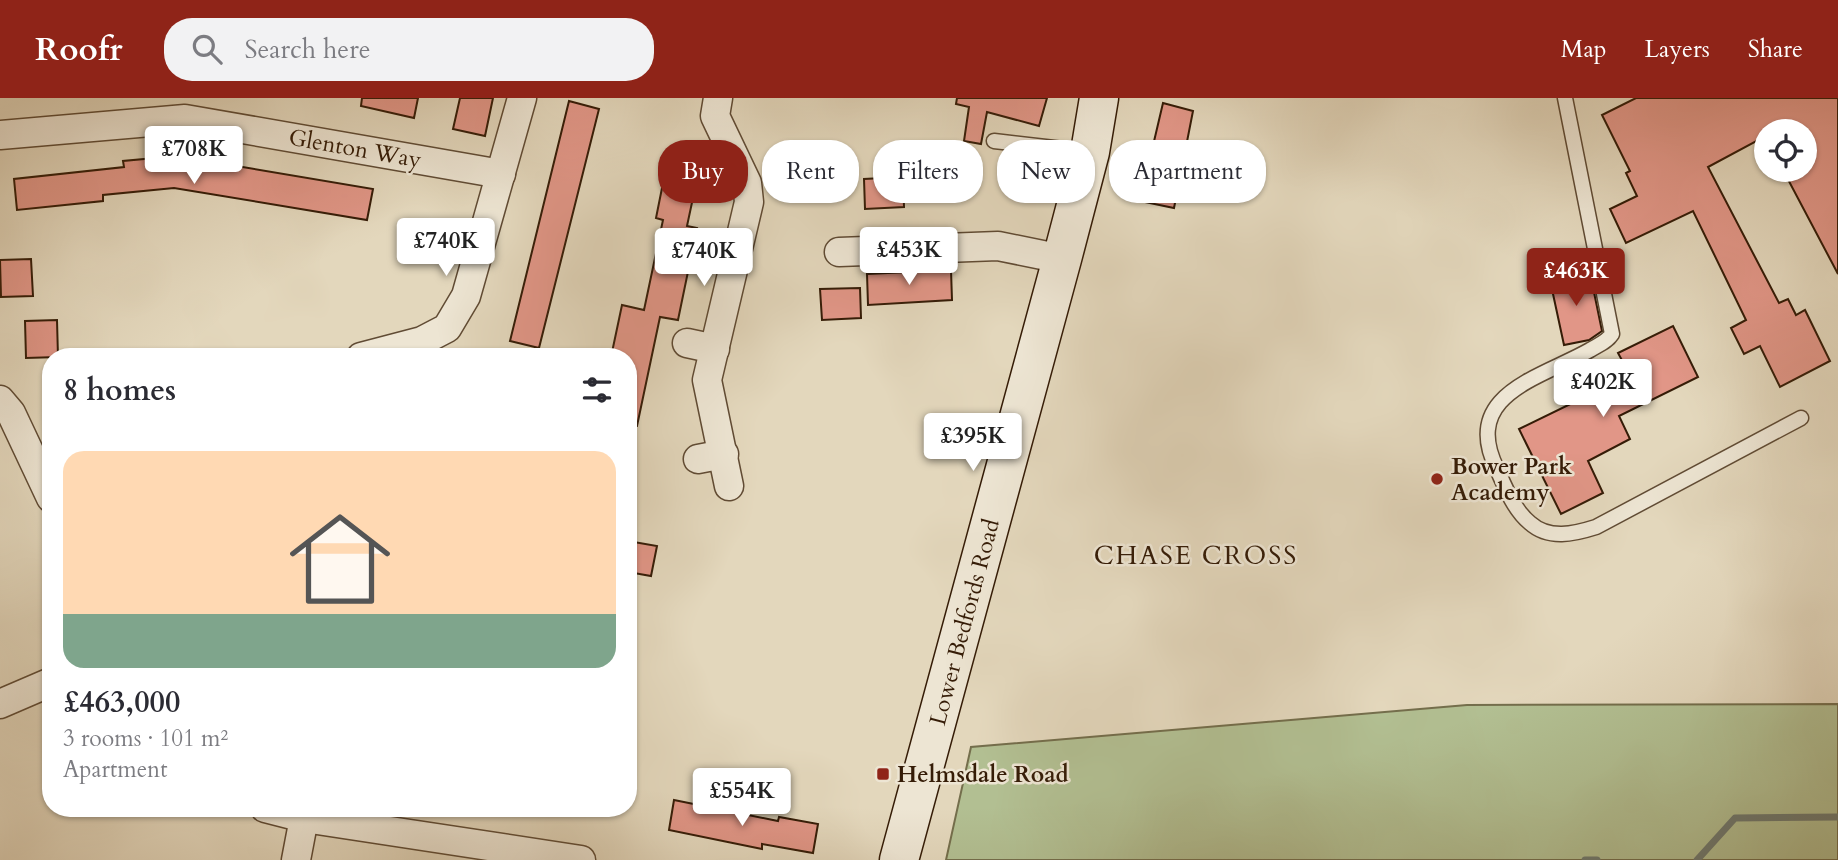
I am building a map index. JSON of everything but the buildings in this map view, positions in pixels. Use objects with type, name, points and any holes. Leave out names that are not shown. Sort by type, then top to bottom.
[{"type":"street","points":[[395,348],[422,341],[447,328],[466,296],[522,98]]},
{"type":"street","points":[[718,98],[715,116],[747,183],[749,202],[701,346],[707,380],[711,456],[729,486]]},
{"type":"street","name":"Lower Bedfords Road","points":[[1092,140],[1099,98]]},
{"type":"street","name":"Glenton Way","points":[[0,135],[185,119],[501,174]]},
{"type":"street","name":"Lower Bedfords Road","points":[[899,860],[1077,203]]},
{"type":"street","points":[[839,252],[998,246],[1062,260]]},
{"type":"street","points":[[0,400],[11,413],[42,479]]},
{"type":"street","points":[[0,704],[42,686]]},
{"type":"street","points":[[300,817],[365,818],[551,857],[581,860]]},
{"type":"street","points":[[296,860],[304,818]]},
{"type":"lane","points":[[1565,98],[1612,334],[1609,339],[1583,354],[1519,386],[1499,401],[1491,412],[1487,444],[1519,512],[1538,529],[1555,534],[1586,530],[1801,418]]},
{"type":"green space","points":[[1838,704],[1838,860],[946,860],[971,747],[1467,705]]},
{"type":"waterway","points":[[1697,860],[1735,818],[1838,817]]},
{"type":"waterway","points":[[1585,860],[1597,860]]},
{"type":"place","name":"Bower Park Academy","points":[[1437,479]]},
{"type":"place","name":"Helmsdale Road","points":[[883,774]]},
{"type":"district","name":"CHASE CROSS","points":[[1196,555]]}]
